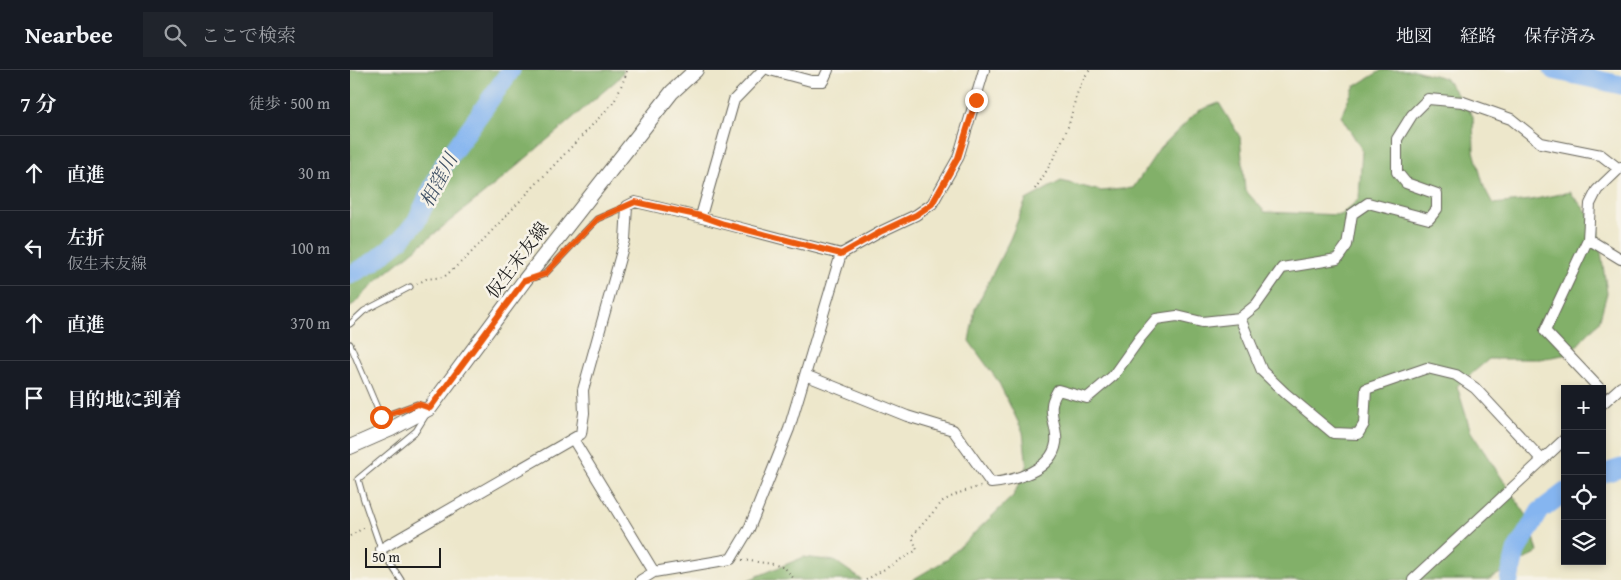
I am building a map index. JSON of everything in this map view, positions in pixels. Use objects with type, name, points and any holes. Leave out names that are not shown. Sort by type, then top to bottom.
[{"type":"main road","name":"仮生末友線","points":[[350,447],[391,429],[430,408],[524,281],[672,92],[696,70]]},
{"type":"street","points":[[701,216],[734,100],[763,70]]},
{"type":"street","points":[[770,70],[811,81],[823,81],[828,70]]},
{"type":"street","points":[[381,549],[581,434],[584,413],[583,390],[624,240],[627,206],[635,202],[701,216],[724,224],[841,254],[916,215],[932,204],[958,158],[984,70]]},
{"type":"street","points":[[805,376],[907,416],[952,430],[991,483],[1008,481],[1040,467],[1050,460],[1056,443],[1052,404],[1058,390],[1087,398],[1114,376],[1140,338],[1156,319],[1177,316],[1202,322],[1240,318],[1256,305],[1282,268],[1337,259],[1347,245],[1352,214],[1368,203],[1429,219],[1437,209],[1436,194],[1406,182],[1398,172],[1397,147],[1397,139],[1412,115],[1428,99],[1462,102],[1503,116],[1511,119],[1541,143],[1601,155],[1620,168],[1597,190],[1590,204],[1588,239],[1545,331],[1593,385]]},
{"type":"street","points":[[1588,239],[1621,259]]},
{"type":"street","points":[[642,580],[654,572],[731,558],[749,529],[789,429],[841,254]]},
{"type":"street","points":[[1240,318],[1262,371],[1333,433],[1358,434],[1364,424],[1366,389],[1427,368],[1456,375],[1475,388],[1542,460]]},
{"type":"street","points":[[1606,394],[1621,387]]},
{"type":"street","points":[[573,439],[654,572]]},
{"type":"street","points":[[1413,580],[1561,443]]},
{"type":"lane","points":[[524,281],[545,274],[597,219],[627,206]]},
{"type":"lane","points":[[350,324],[364,311],[410,287]]},
{"type":"lane","points":[[350,344],[381,417],[418,404],[430,408],[416,431],[358,479],[381,549],[400,580]]},
{"type":"path","points":[[410,287],[426,279],[444,276],[467,257],[614,102],[627,70]]},
{"type":"path","points":[[1035,189],[1058,150],[1068,126],[1077,94],[1086,74],[1090,70]]},
{"type":"path","points":[[866,580],[917,550],[912,536],[943,501],[959,493],[991,483]]},
{"type":"path","points":[[350,536],[372,523]]},
{"type":"path","points":[[731,558],[773,564],[785,568],[795,580]]},
{"type":"green space","points":[[350,70],[624,70],[618,79],[504,177],[380,278],[350,308]]},
{"type":"green space","points":[[1382,70],[1414,70],[1445,78],[1473,116],[1474,151],[1484,187],[1493,204],[1531,200],[1570,192],[1597,224],[1607,293],[1599,322],[1569,354],[1540,359],[1489,359],[1457,386],[1471,432],[1529,519],[1538,552],[1488,580],[912,580],[946,560],[1013,496],[1027,467],[1023,432],[998,381],[969,341],[975,309],[1010,239],[1026,200],[1061,181],[1101,191],[1133,188],[1160,148],[1198,111],[1219,103],[1240,137],[1245,190],[1265,212],[1341,215],[1359,199],[1362,150],[1341,116],[1354,87]]},
{"type":"green space","points":[[804,557],[835,561],[862,580],[748,580]]},
{"type":"waterway","name":"相窪川","points":[[350,275],[373,262],[400,240],[416,222],[444,164],[511,70]]},
{"type":"waterway","points":[[1553,70],[1621,85]]},
{"type":"waterway","points":[[1606,473],[1621,468]]},
{"type":"waterway","points":[[1509,580],[1516,551],[1540,511],[1561,495]]},
{"type":"route","points":[[381,417],[418,404],[430,408],[524,281],[545,274],[597,219],[635,202],[701,216],[724,224],[841,254],[916,215],[932,204],[958,158],[976,100]]}]
